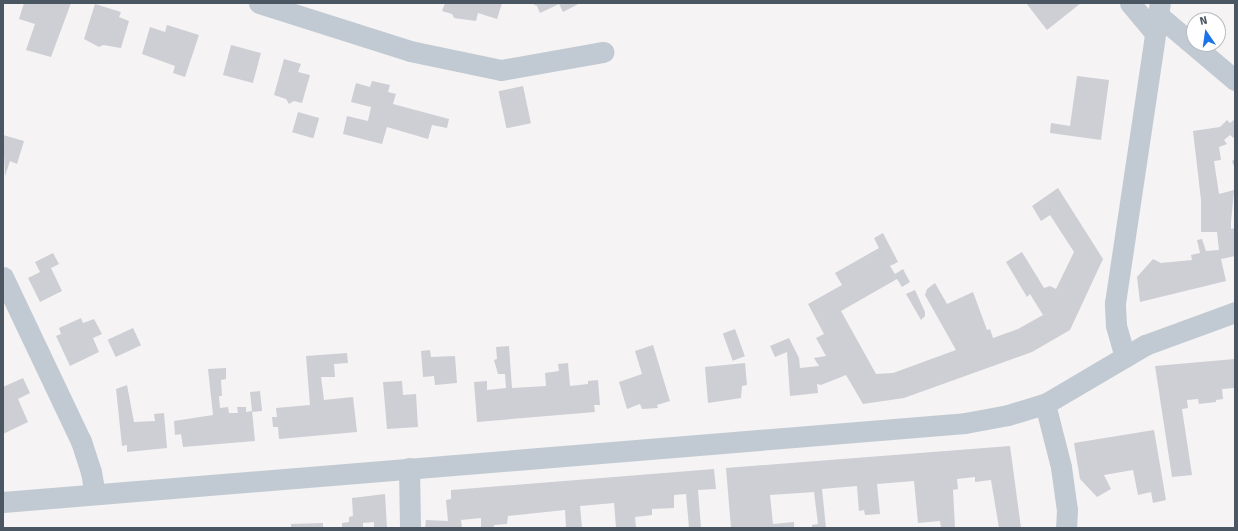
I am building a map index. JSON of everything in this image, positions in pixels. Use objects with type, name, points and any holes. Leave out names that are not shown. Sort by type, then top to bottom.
[{"type":"street","points":[[259,3],[410,51],[501,70],[603,52]]},
{"type":"street","points":[[1130,3],[1158,17],[1235,80]]},
{"type":"street","points":[[1125,357],[1116,325],[1115,303],[1158,17]]},
{"type":"street","points":[[3,277],[81,441],[91,472],[94,494]]},
{"type":"street","points":[[3,502],[958,424],[1008,415],[1045,404],[1125,357],[1168,336],[1235,312]]},
{"type":"street","points":[[1045,404],[1062,467],[1068,510],[1066,528]]},
{"type":"street","points":[[409,468],[410,528]]},
{"type":"building","points":[[24,3],[71,3],[51,57],[26,50],[35,24],[19,19]]},
{"type":"building","points":[[445,3],[502,3],[497,19],[478,13],[476,21],[454,18],[452,14],[442,11]]},
{"type":"building","points":[[531,3],[580,3],[563,12],[559,4],[540,13],[537,6]]},
{"type":"building","points":[[1026,3],[1081,3],[1047,30]]},
{"type":"building","points":[[95,4],[121,12],[119,17],[129,21],[121,48],[103,45],[99,47],[84,39]]},
{"type":"building","points":[[167,25],[199,35],[185,77],[173,73],[175,66],[142,54],[150,27],[165,32]]},
{"type":"building","points":[[231,45],[261,53],[253,83],[223,75]]},
{"type":"building","points":[[284,59],[301,64],[298,72],[310,75],[302,103],[294,101],[289,104],[286,99],[274,95]]},
{"type":"building","points":[[1077,76],[1109,80],[1101,140],[1050,133],[1051,123],[1070,126]]},
{"type":"building","points":[[372,81],[390,85],[388,92],[396,94],[393,104],[449,119],[447,128],[432,125],[428,139],[387,127],[382,144],[343,134],[347,116],[368,121],[371,107],[351,102],[356,83],[370,87]]},
{"type":"building","points":[[523,86],[531,123],[506,128],[499,91]]},
{"type":"building","points":[[298,112],[319,118],[313,138],[292,132]]},
{"type":"building","points":[[1235,119],[1235,139],[1230,135],[1224,140],[1227,144],[1219,147],[1221,160],[1214,161],[1219,194],[1234,190],[1231,229],[1235,228],[1235,256],[1221,259],[1226,281],[1140,302],[1137,277],[1153,259],[1161,263],[1192,260],[1191,255],[1200,253],[1197,240],[1202,239],[1206,251],[1219,250],[1217,232],[1201,232],[1201,200],[1193,131],[1220,127],[1227,120],[1230,123]]},
{"type":"building","points":[[3,135],[24,141],[17,164],[10,161],[5,176]]},
{"type":"building","points":[[1235,159],[1235,169],[1232,161]]},
{"type":"building","points":[[1058,188],[1103,259],[1070,330],[1032,352],[904,398],[863,404],[846,375],[821,385],[817,384],[818,393],[790,396],[787,352],[775,357],[770,346],[789,338],[799,358],[800,368],[819,366],[814,358],[826,356],[816,338],[824,334],[808,304],[842,285],[835,273],[879,248],[874,238],[883,233],[898,262],[890,266],[895,274],[903,269],[910,282],[902,287],[897,279],[841,311],[876,374],[893,373],[956,350],[925,295],[927,289],[935,283],[947,304],[973,292],[987,330],[990,329],[993,338],[1018,329],[1043,315],[1030,294],[1027,297],[1006,262],[1022,252],[1044,288],[1050,286],[1056,289],[1074,252],[1050,215],[1041,221],[1032,206]]},
{"type":"building","points":[[53,253],[59,264],[51,268],[62,291],[40,302],[28,278],[40,272],[35,262]]},
{"type":"building","points":[[915,290],[925,312],[925,316],[921,320],[906,294]]},
{"type":"building","points":[[81,318],[83,323],[94,319],[102,334],[93,338],[99,352],[70,366],[56,336],[61,334],[59,328]]},
{"type":"building","points":[[133,328],[141,345],[116,357],[108,340]]},
{"type":"building","points":[[735,329],[745,356],[733,361],[723,333]]},
{"type":"building","points":[[653,345],[670,401],[657,405],[658,408],[642,409],[640,404],[627,409],[619,382],[642,374],[635,351]]},
{"type":"building","points":[[509,346],[512,388],[546,386],[545,373],[559,371],[558,364],[568,363],[570,386],[588,384],[588,381],[598,380],[600,405],[594,405],[595,412],[477,422],[474,382],[487,381],[487,390],[506,388],[505,374],[498,374],[494,360],[497,359],[496,347]]},
{"type":"building","points":[[430,350],[431,357],[455,356],[457,383],[435,385],[434,376],[423,377],[421,351]]},
{"type":"building","points":[[347,353],[348,363],[334,364],[335,377],[321,377],[324,400],[353,397],[357,432],[279,439],[278,427],[273,427],[272,417],[277,417],[276,408],[310,405],[306,356]]},
{"type":"building","points":[[1235,359],[1235,388],[1222,389],[1223,399],[1216,400],[1216,402],[1199,404],[1198,399],[1187,400],[1188,408],[1182,409],[1192,475],[1172,477],[1155,366]]},
{"type":"building","points":[[745,363],[747,385],[742,386],[741,398],[708,403],[705,367]]},
{"type":"building","points":[[226,368],[226,379],[221,380],[222,396],[219,396],[220,408],[228,407],[229,413],[238,413],[237,407],[246,407],[246,412],[252,411],[255,441],[183,447],[181,434],[175,435],[174,421],[213,415],[208,369]]},
{"type":"building","points":[[23,378],[30,393],[18,399],[28,422],[3,434],[3,387]]},
{"type":"building","points":[[402,381],[403,395],[416,394],[418,427],[387,429],[383,382]]},
{"type":"building","points":[[127,385],[134,422],[155,421],[154,414],[164,413],[167,448],[127,452],[127,445],[122,446],[116,389]]},
{"type":"building","points":[[260,391],[262,411],[252,412],[250,392]]},
{"type":"building","points":[[1154,430],[1166,500],[1153,503],[1151,492],[1138,495],[1133,470],[1104,475],[1111,489],[1097,497],[1080,479],[1074,443]]},
{"type":"building","points":[[1010,446],[1021,528],[999,528],[991,480],[975,482],[975,477],[957,479],[958,489],[953,490],[955,528],[941,528],[940,521],[918,523],[914,481],[877,484],[880,514],[865,515],[864,510],[859,511],[857,486],[822,489],[826,528],[812,528],[812,525],[818,524],[814,492],[770,495],[773,524],[794,522],[794,528],[731,528],[726,468]]},
{"type":"building","points":[[714,469],[716,489],[698,490],[701,528],[689,528],[686,494],[674,495],[674,508],[652,509],[652,515],[635,517],[636,528],[616,528],[614,503],[580,506],[582,528],[566,528],[565,510],[508,516],[507,524],[494,525],[494,528],[481,528],[481,518],[461,520],[462,528],[425,528],[426,520],[448,521],[446,500],[451,499],[451,490]]},
{"type":"building","points":[[385,494],[387,528],[374,528],[374,522],[363,523],[363,528],[342,528],[342,523],[349,522],[349,517],[353,516],[352,498]]},
{"type":"building","points":[[323,523],[323,528],[291,528],[291,524]]}]
